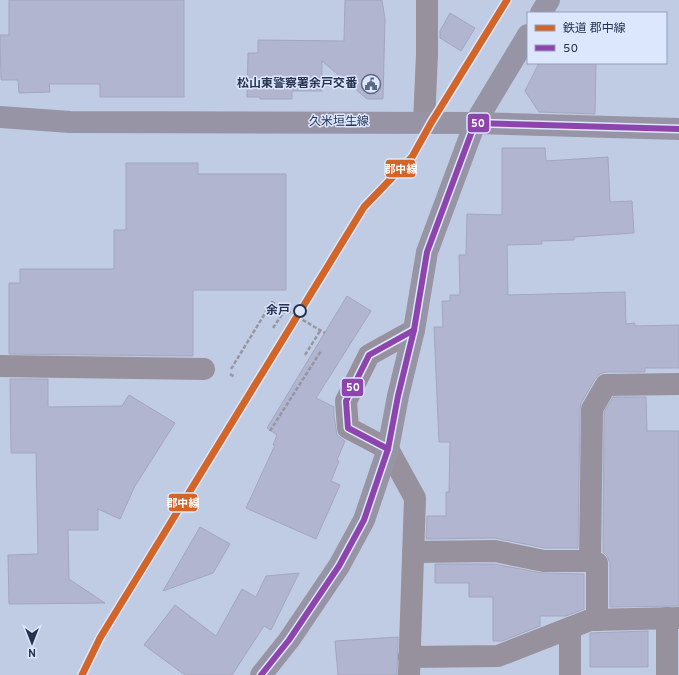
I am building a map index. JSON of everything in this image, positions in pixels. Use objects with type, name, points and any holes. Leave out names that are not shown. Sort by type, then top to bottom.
[{"type":"main road","points":[[542,12],[549,0]]},
{"type":"main road","points":[[261,675],[289,640],[339,566],[364,520],[388,449],[398,396],[414,330],[427,252],[475,123],[527,37]]},
{"type":"main road","name":"久米垣生線","points":[[0,117],[70,122],[475,123],[679,128]]},
{"type":"street","points":[[424,123],[427,0]]},
{"type":"street","points":[[414,330],[369,355],[346,401],[348,428],[388,449],[415,498],[409,666],[498,656],[590,620],[673,618],[667,675]]},
{"type":"street","points":[[0,366],[204,369]]},
{"type":"street","points":[[590,561],[592,410],[606,385],[679,384]]},
{"type":"street","points":[[413,552],[495,551],[544,561],[590,561],[597,563],[597,620]]},
{"type":"street","points":[[570,629],[570,675]]},
{"type":"path","points":[[235,377],[228,373],[272,302],[325,333]]},
{"type":"path","points":[[273,328],[285,310]]},
{"type":"path","points":[[305,355],[320,331]]},
{"type":"path","points":[[270,431],[321,351]]},
{"type":"building","points":[[9,0],[184,0],[184,97],[100,97],[100,84],[49,84],[50,92],[19,93],[18,80],[1,80],[0,35],[9,35]]},
{"type":"building","points":[[345,0],[382,0],[385,19],[383,99],[367,99],[322,61],[322,91],[292,91],[292,99],[260,99],[260,97],[247,97],[248,53],[258,53],[258,40],[344,41]]},
{"type":"building","points":[[450,13],[475,28],[461,51],[440,38],[440,31]]},
{"type":"building","points":[[538,64],[596,64],[595,114],[539,112],[525,91]]},
{"type":"building","points":[[502,148],[545,148],[546,161],[608,157],[610,202],[632,201],[634,233],[574,237],[574,240],[541,241],[542,244],[507,245],[508,295],[625,292],[626,324],[635,323],[635,326],[679,325],[679,368],[645,368],[645,372],[606,372],[600,374],[595,379],[581,403],[578,548],[545,548],[495,538],[426,539],[427,516],[446,516],[446,492],[449,492],[450,442],[439,442],[434,327],[443,327],[442,301],[450,301],[450,295],[460,295],[459,255],[466,255],[467,214],[502,215]]},
{"type":"building","points":[[126,163],[198,163],[198,174],[286,174],[286,290],[193,290],[193,356],[9,354],[9,283],[20,283],[20,269],[114,269],[114,230],[126,230]]},
{"type":"building","points":[[347,296],[371,311],[316,398],[334,407],[337,435],[345,441],[337,460],[339,461],[331,481],[340,485],[316,539],[246,508],[275,445],[273,445],[277,435],[267,428]]},
{"type":"building","points":[[10,379],[48,379],[48,407],[122,406],[129,395],[175,423],[135,486],[120,519],[98,509],[98,530],[68,530],[69,579],[105,603],[9,604],[8,555],[38,554],[36,453],[11,453]]},
{"type":"building","points":[[613,397],[646,397],[647,431],[679,431],[679,606],[610,607],[610,563],[607,556],[603,552],[604,412]]},
{"type":"building","points":[[200,527],[230,544],[213,573],[163,591]]},
{"type":"building","points":[[435,564],[494,564],[542,573],[584,574],[584,609],[566,616],[540,616],[540,626],[502,641],[493,641],[493,597],[469,597],[469,583],[435,583]]},
{"type":"building","points":[[299,573],[271,630],[264,626],[232,675],[185,675],[144,645],[175,605],[216,636],[242,589],[256,597],[266,576]]},
{"type":"building","points":[[648,631],[648,667],[590,667],[590,633]]},
{"type":"building","points":[[398,637],[397,675],[338,675],[335,641]]},
{"type":"rail line","name":"郡中線","points":[[82,675],[100,638],[364,207],[412,157],[431,123],[507,0]]},
{"type":"transit line","name":"50","points":[[261,675],[289,640],[339,566],[364,520],[388,449],[398,396],[414,330],[427,252],[475,123],[679,129]]},
{"type":"transit line","name":"50","points":[[388,449],[348,428],[346,401],[369,355],[414,330]]},
{"type":"place","name":"松山東警察署余戸交番","points":[[371,84]]},
{"type":"place","name":"余戸","points":[[300,311]]}]
